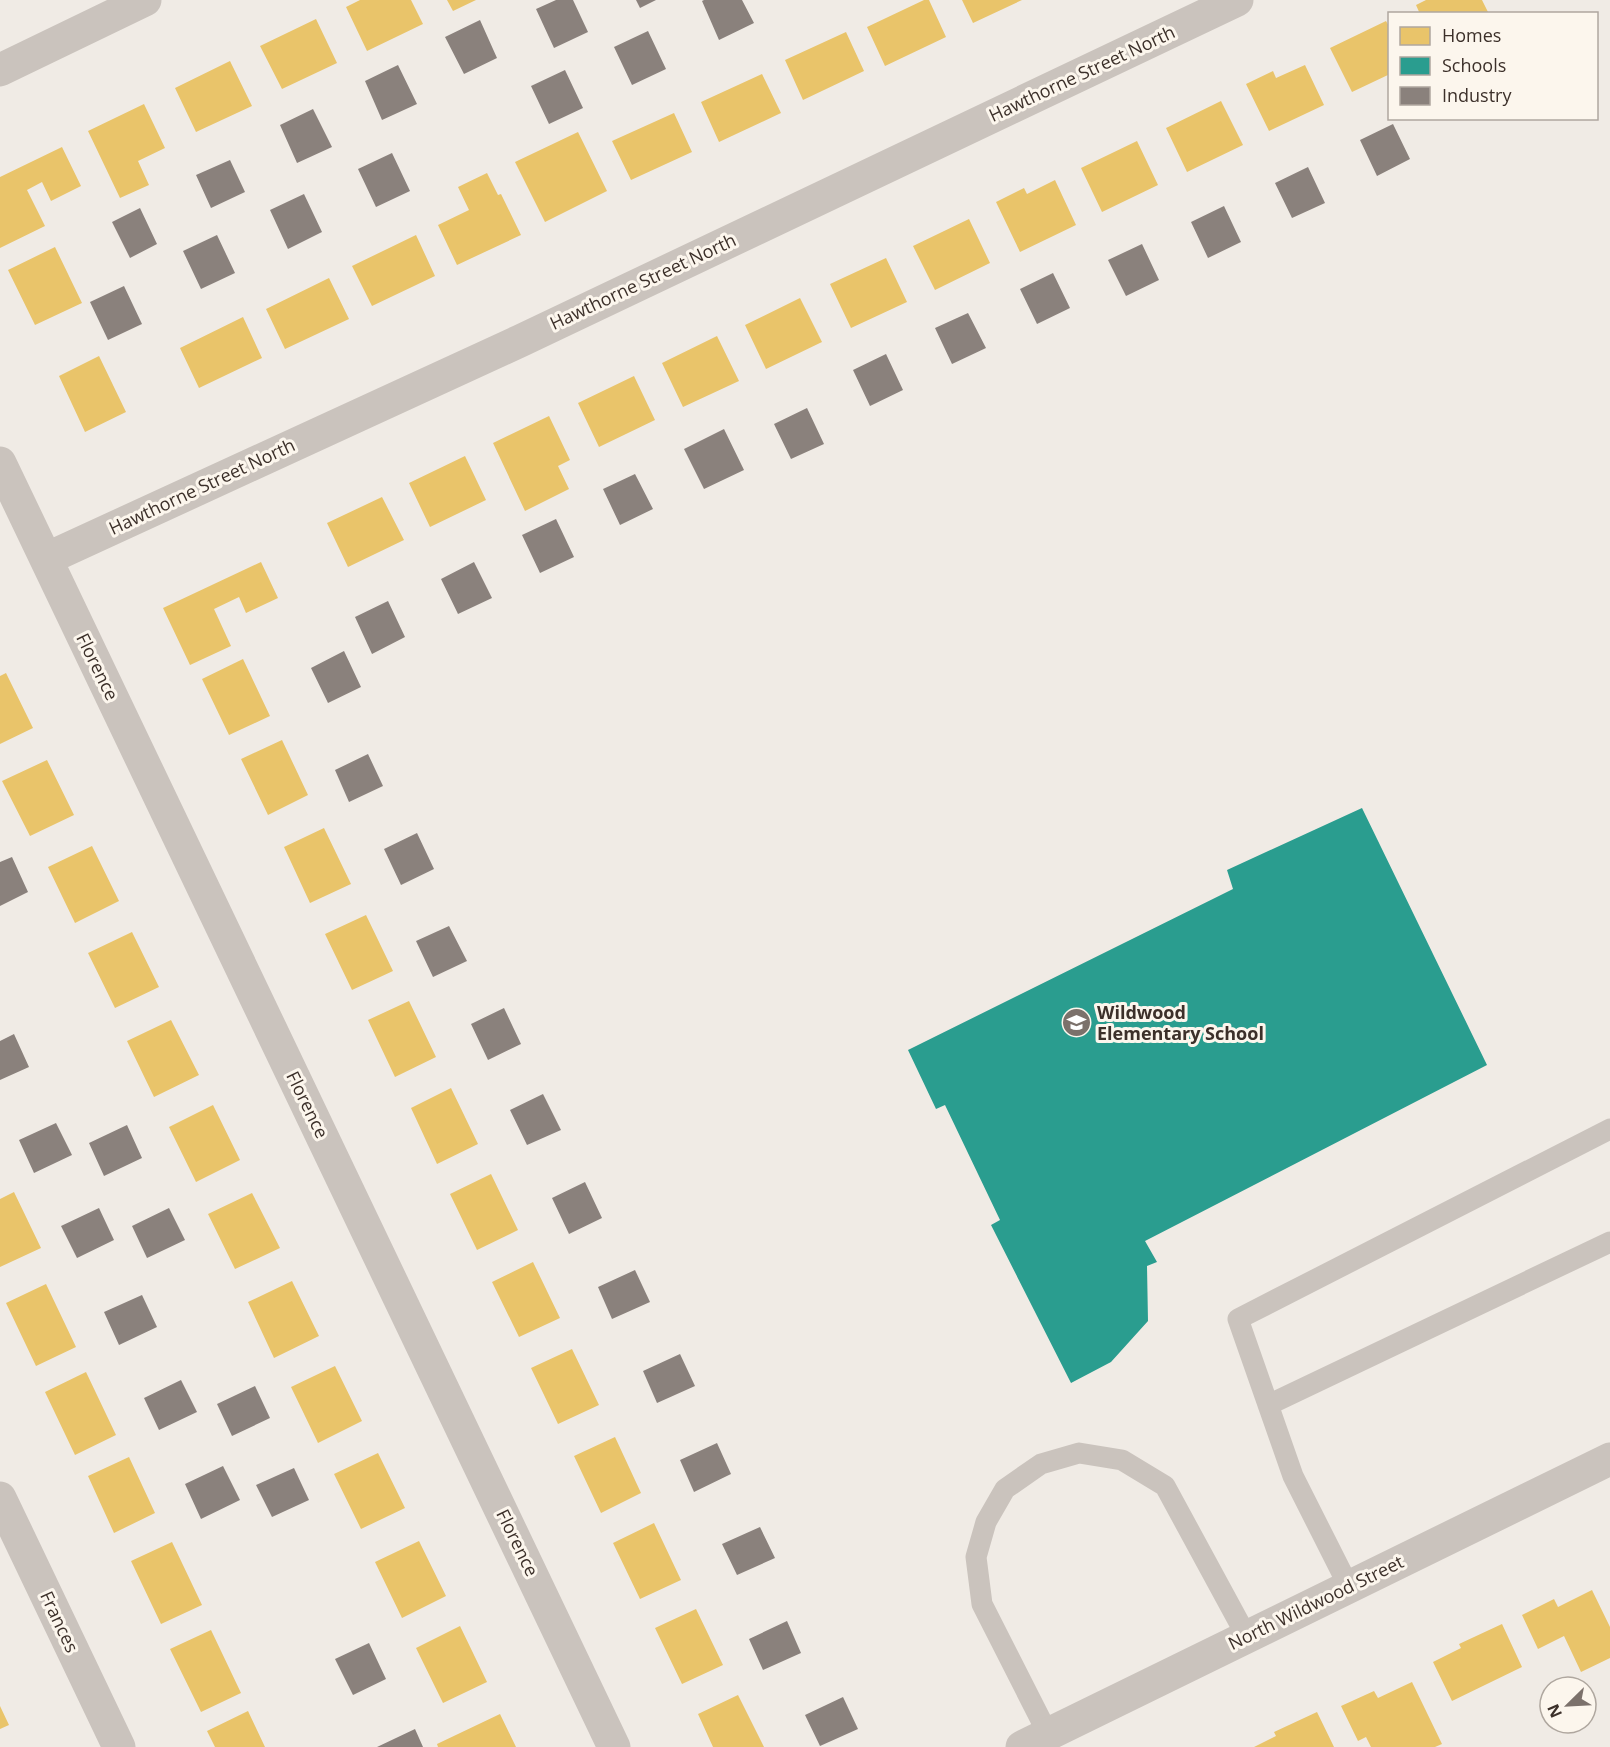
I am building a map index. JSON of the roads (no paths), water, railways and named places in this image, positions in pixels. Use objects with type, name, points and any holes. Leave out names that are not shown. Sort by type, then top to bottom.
[{"type":"street","points":[[0,70],[145,0]]},
{"type":"street","name":"Hawthorne Street North","points":[[45,559],[509,346],[1238,0]]},
{"type":"street","name":"Florence","points":[[0,463],[614,1747]]},
{"type":"street","name":"North Wildwood Street","points":[[1035,1741],[1610,1460]]},
{"type":"street","name":"Frances","points":[[0,1498],[119,1747]]},
{"type":"lane","points":[[1349,1587],[1293,1476],[1238,1319],[1610,1129]]},
{"type":"lane","points":[[1268,1405],[1610,1242]]},
{"type":"lane","points":[[1035,1741],[982,1604],[976,1557],[986,1522],[1005,1489],[1041,1464],[1079,1453],[1122,1460],[1165,1486],[1247,1637]]},
{"type":"place","name":"Wildwood Elementary School","points":[[1076,1023]]}]
